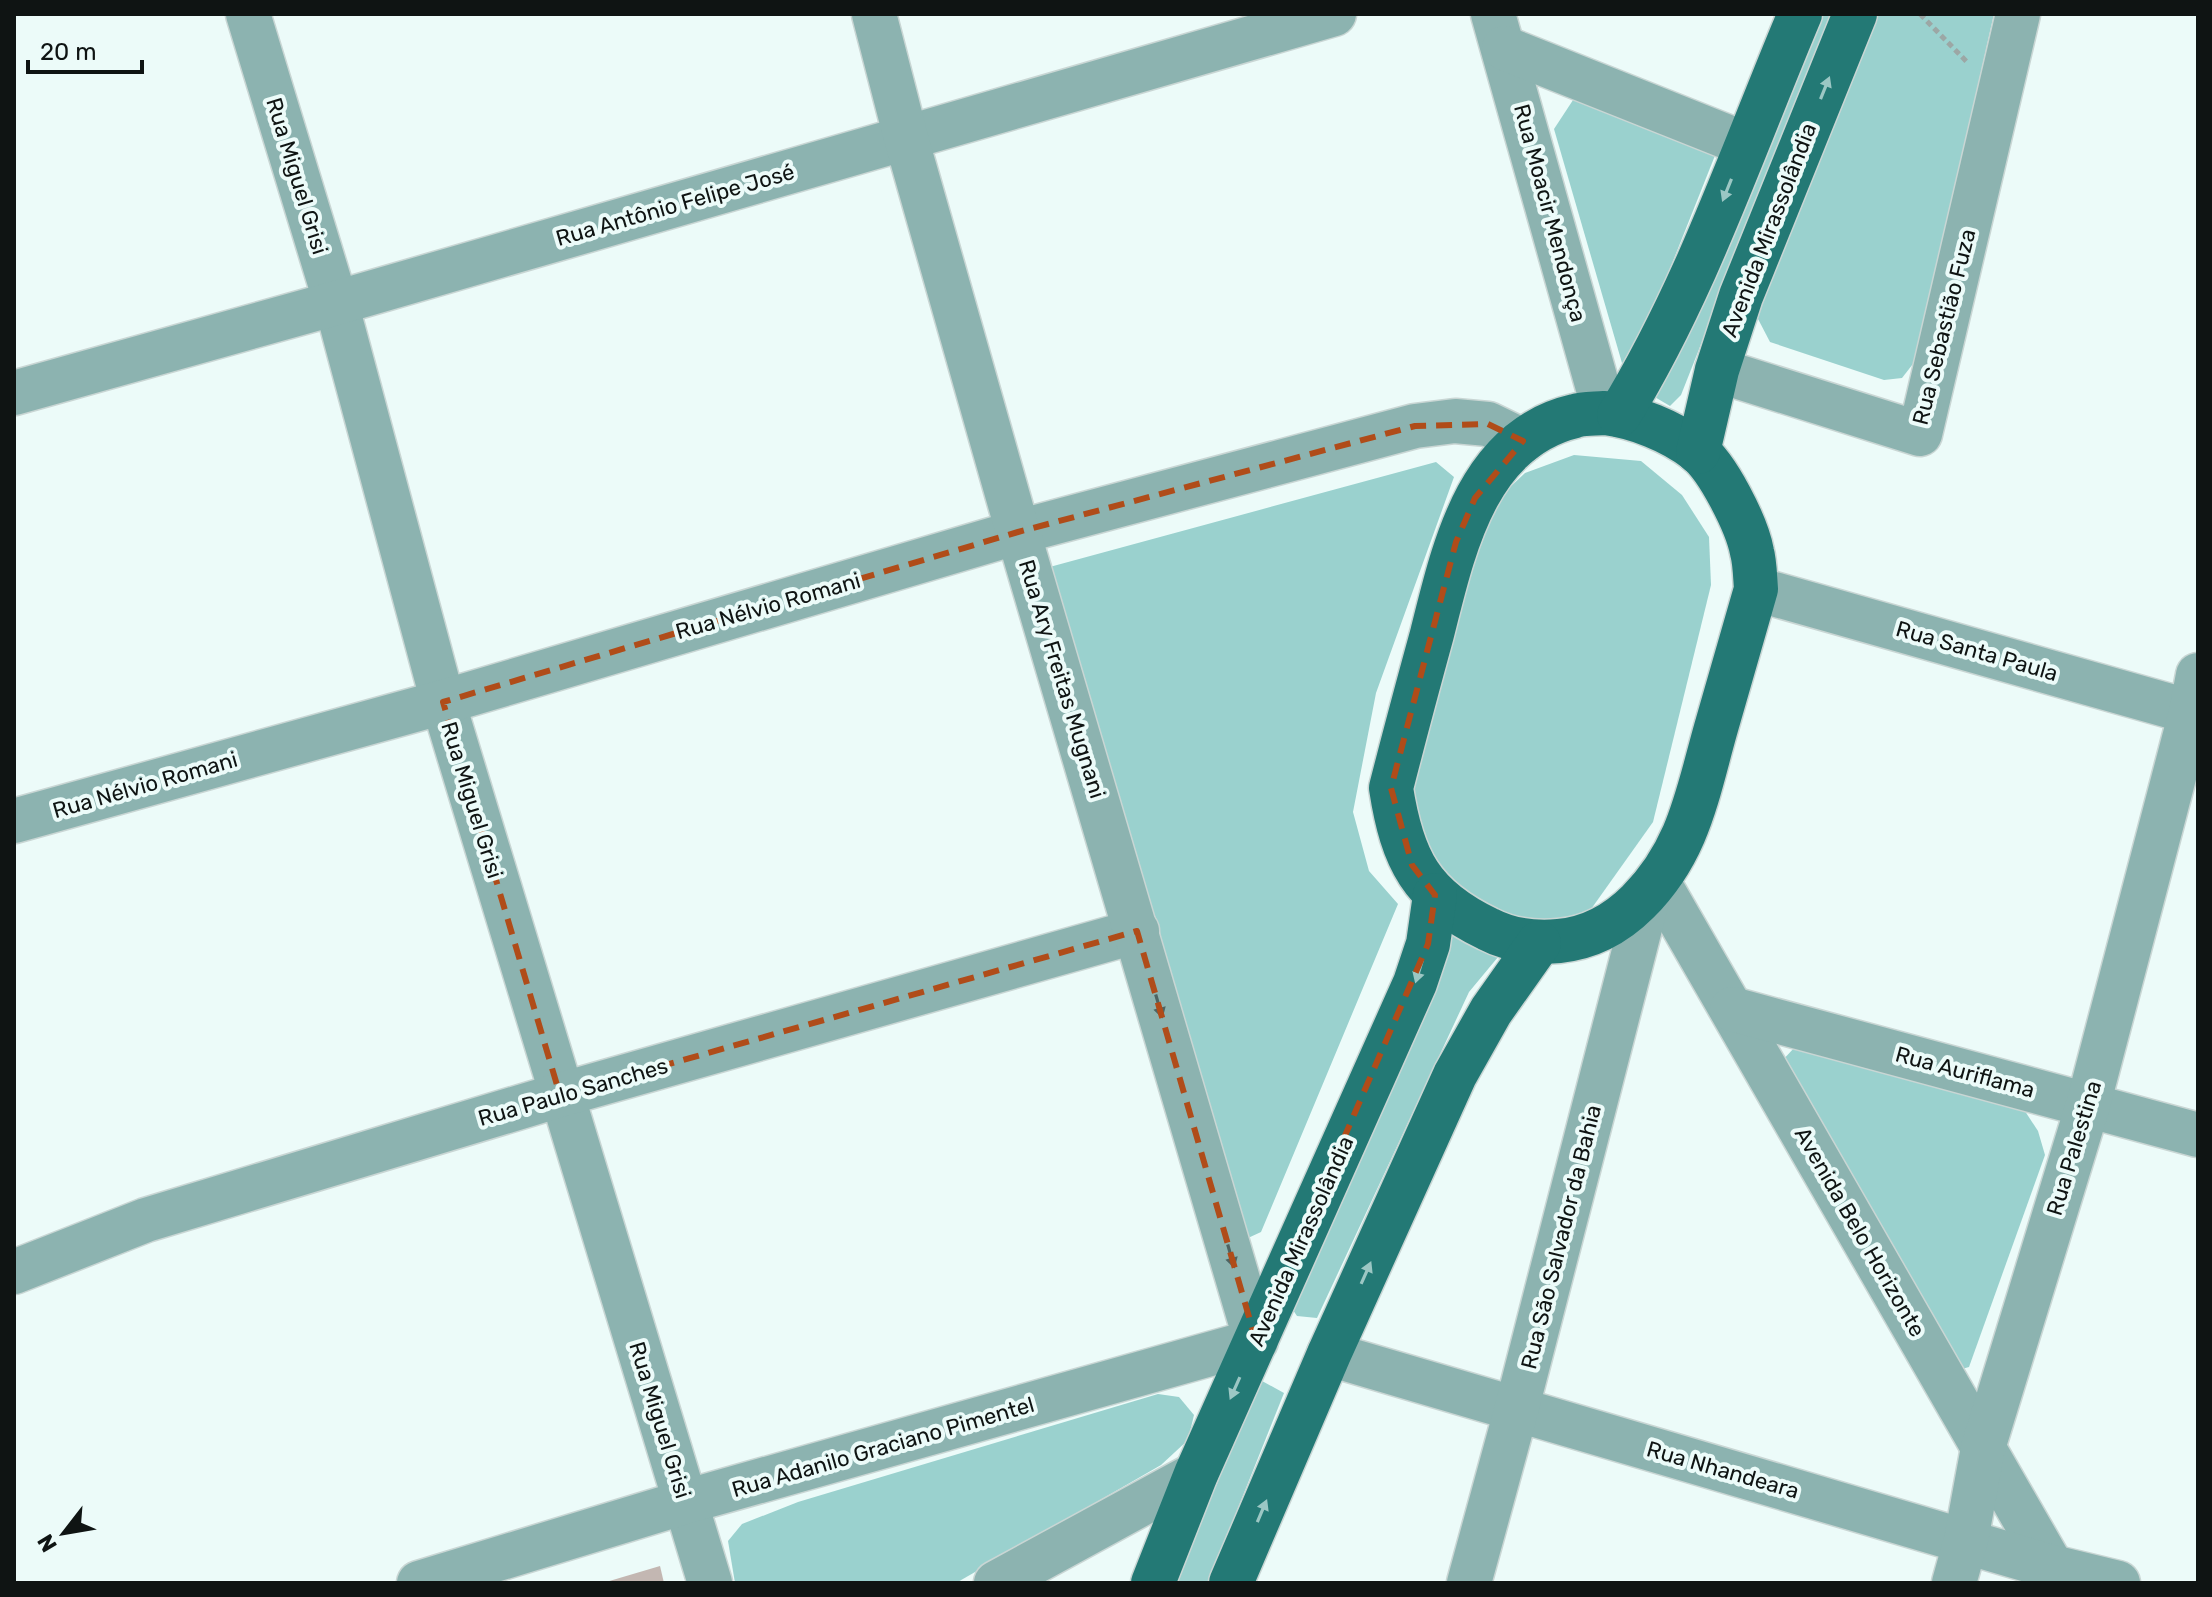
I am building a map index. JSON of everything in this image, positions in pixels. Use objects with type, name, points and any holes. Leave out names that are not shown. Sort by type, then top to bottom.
[{"type":"main road","points":[[1612,414],[1652,362],[1684,296],[1800,14]]},
{"type":"main road","name":"Avenida Mirassolândia","points":[[1698,452],[1717,370],[1741,296],[1855,14]]},
{"type":"main road","points":[[1612,414],[1657,428],[1698,452],[1728,492],[1742,523],[1752,551],[1756,589],[1688,826],[1654,886],[1619,920],[1579,939],[1539,943],[1498,934],[1465,918],[1435,895],[1412,865],[1397,827],[1391,788],[1456,542],[1475,498],[1496,469],[1523,441],[1549,425],[1576,415],[1612,414]]},
{"type":"main road","name":"Avenida Mirassolândia","points":[[1153,1583],[1196,1474],[1415,983],[1428,944],[1435,895]]},
{"type":"main road","points":[[1231,1583],[1329,1354],[1455,1075],[1491,1011],[1539,943]]},
{"type":"street","name":"Rua Miguel Grisi","points":[[248,14],[336,303],[443,702],[710,1583]]},
{"type":"street","name":"Rua Ary Freitas Mugnani","points":[[874,14],[1018,532],[1256,1341]]},
{"type":"street","name":"Rua Antônio Felipe José","points":[[14,393],[1334,14]]},
{"type":"street","name":"Rua Sebastião Fuza","points":[[1717,370],[1920,434],[2018,14]]},
{"type":"street","points":[[1499,31],[1745,144]]},
{"type":"street","name":"Rua Moacir Mendonça","points":[[1499,31],[1612,414]]},
{"type":"street","name":"Rua Nélvio Romani","points":[[14,821],[443,702],[1018,532],[1415,426],[1455,421],[1488,424],[1523,441]]},
{"type":"street","name":"Rua Santa Paula","points":[[1756,589],[2196,700]]},
{"type":"street","name":"Rua Palestina","points":[[1954,1583],[1966,1540],[1983,1448],[2088,1105],[2196,700]]},
{"type":"street","name":"Avenida Belo Horizonte","points":[[1654,886],[1732,1009],[2056,1575]]},
{"type":"street","name":"Rua São Salvador da Bahia","points":[[1469,1583],[1654,886]]},
{"type":"street","name":"Rua Paulo Sanches","points":[[14,1272],[146,1220],[560,1095],[1137,931]]},
{"type":"street","name":"Rua Auriflama","points":[[1732,1009],[2198,1135]]},
{"type":"street","name":"Rua Adanilo Graciano Pimentel","points":[[419,1583],[685,1502],[1256,1341]]},
{"type":"street","name":"Rua Nhandeara","points":[[1329,1354],[1966,1540],[2056,1575],[2118,1583]]},
{"type":"street","points":[[996,1583],[1196,1474]]},
{"type":"path","points":[[1920,14],[1999,95]]},
{"type":"highlighted area","points":[[1488,424],[1523,441],[1475,498],[1456,542],[1391,788],[1412,865],[1435,895],[1428,944],[1256,1341],[1137,931],[560,1095],[443,702],[1018,532],[1415,426]]},
{"type":"shaded area","points":[[1809,14],[1831,14],[1681,395],[1670,406],[1653,396]]},
{"type":"shaded area","points":[[1878,14],[1994,14],[1916,360],[1902,378],[1884,380],[1770,342],[1757,317]]},
{"type":"shaded area","points":[[1577,94],[1716,153],[1634,359],[1622,363],[1554,129]]},
{"type":"shaded area","points":[[1574,455],[1641,461],[1682,495],[1709,537],[1711,585],[1653,822],[1589,912],[1525,926],[1444,889],[1401,779],[1490,506],[1525,473]]},
{"type":"shaded area","points":[[1436,462],[1454,477],[1376,693],[1353,812],[1369,871],[1398,904],[1261,1232],[1235,1244],[1046,568]]},
{"type":"shaded area","points":[[1448,929],[1508,945],[1469,992],[1317,1318],[1297,1316],[1287,1301]]},
{"type":"shaded area","points":[[1796,1046],[2021,1105],[2038,1131],[2045,1155],[1969,1367],[1948,1373],[1778,1065]]},
{"type":"shaded area","points":[[1253,1376],[1284,1393],[1208,1583],[1170,1583]]},
{"type":"shaded area","points":[[1158,1394],[1179,1397],[1194,1415],[1188,1440],[1161,1465],[956,1583],[735,1583],[728,1541],[742,1524],[798,1502]]},
{"type":"building","points":[[660,1566],[664,1583],[606,1582]]}]
